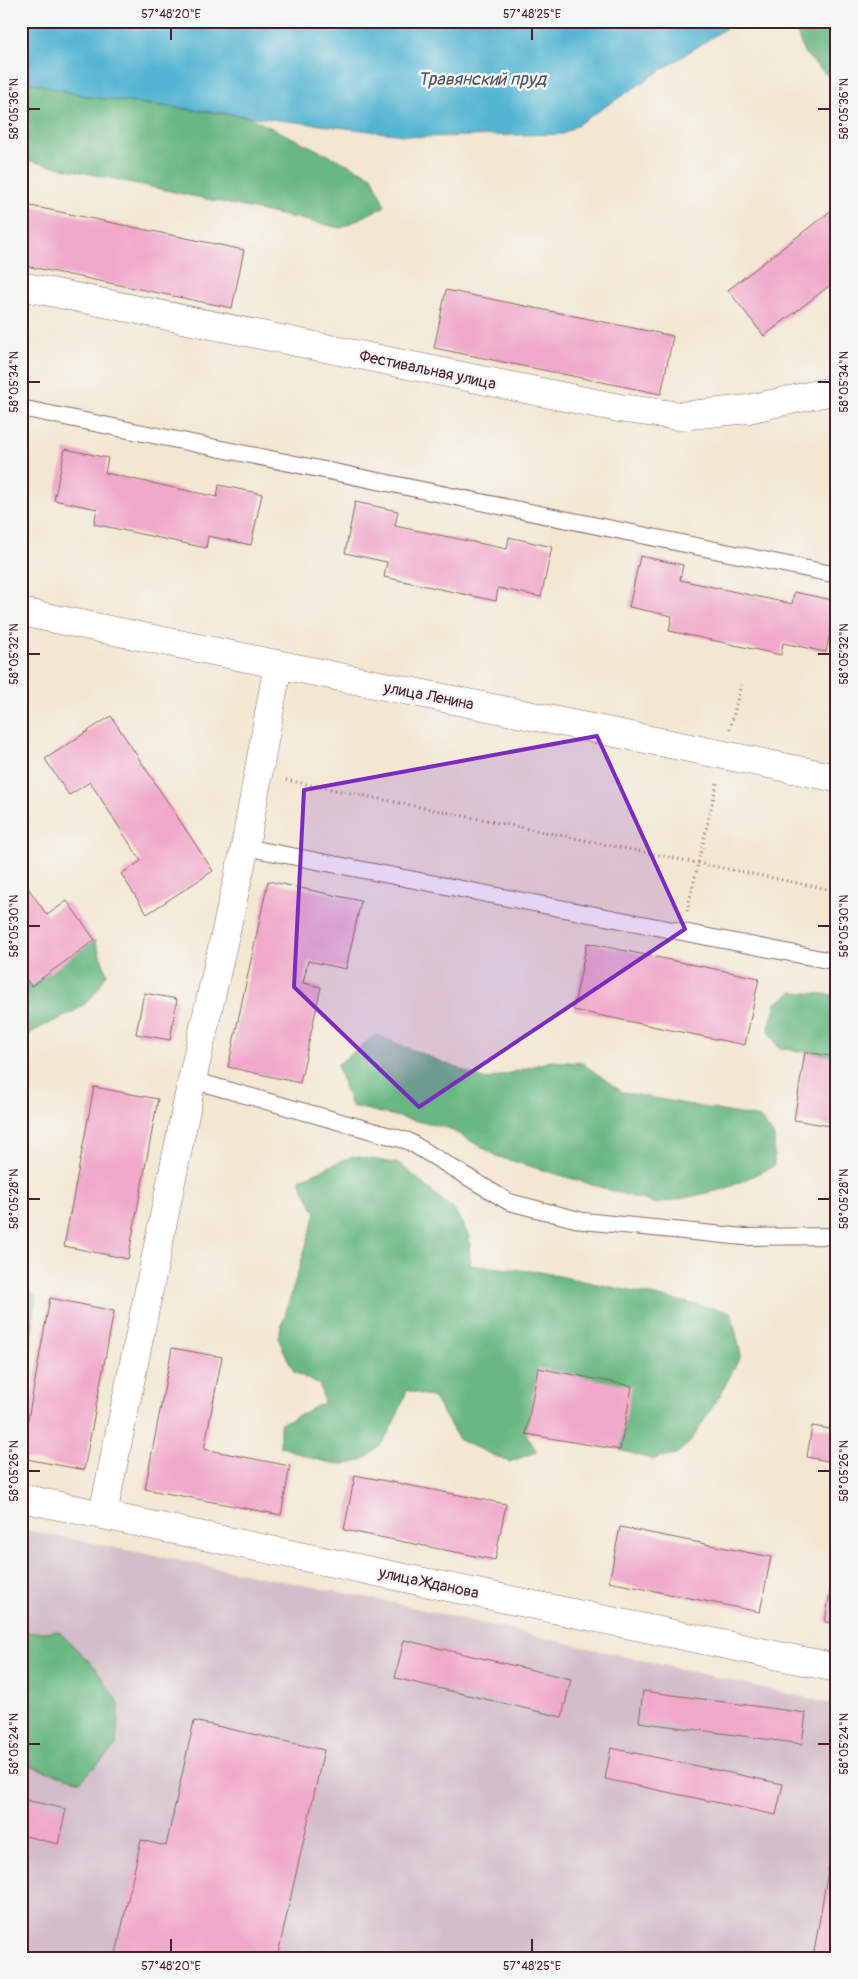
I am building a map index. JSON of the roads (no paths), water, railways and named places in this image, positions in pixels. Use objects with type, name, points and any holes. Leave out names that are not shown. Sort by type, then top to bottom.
[{"type":"street","name":"Фестивальная улица","points":[[21,286],[620,408],[671,415],[748,410],[837,390]]},
{"type":"street","name":"улица Ленина","points":[[21,612],[837,778]]},
{"type":"street","points":[[103,1514],[192,1080],[245,847],[278,664]]},
{"type":"street","name":"улица Жданова","points":[[21,1498],[837,1668]]},
{"type":"lane","points":[[21,408],[837,575]]},
{"type":"lane","points":[[245,847],[837,962]]},
{"type":"lane","points":[[192,1080],[408,1142],[509,1202],[583,1221],[744,1237],[837,1236]]},
{"type":"water","name":"Травянский пруд","points":[[21,21],[737,21],[563,134],[420,137],[89,97],[21,80]]}]
